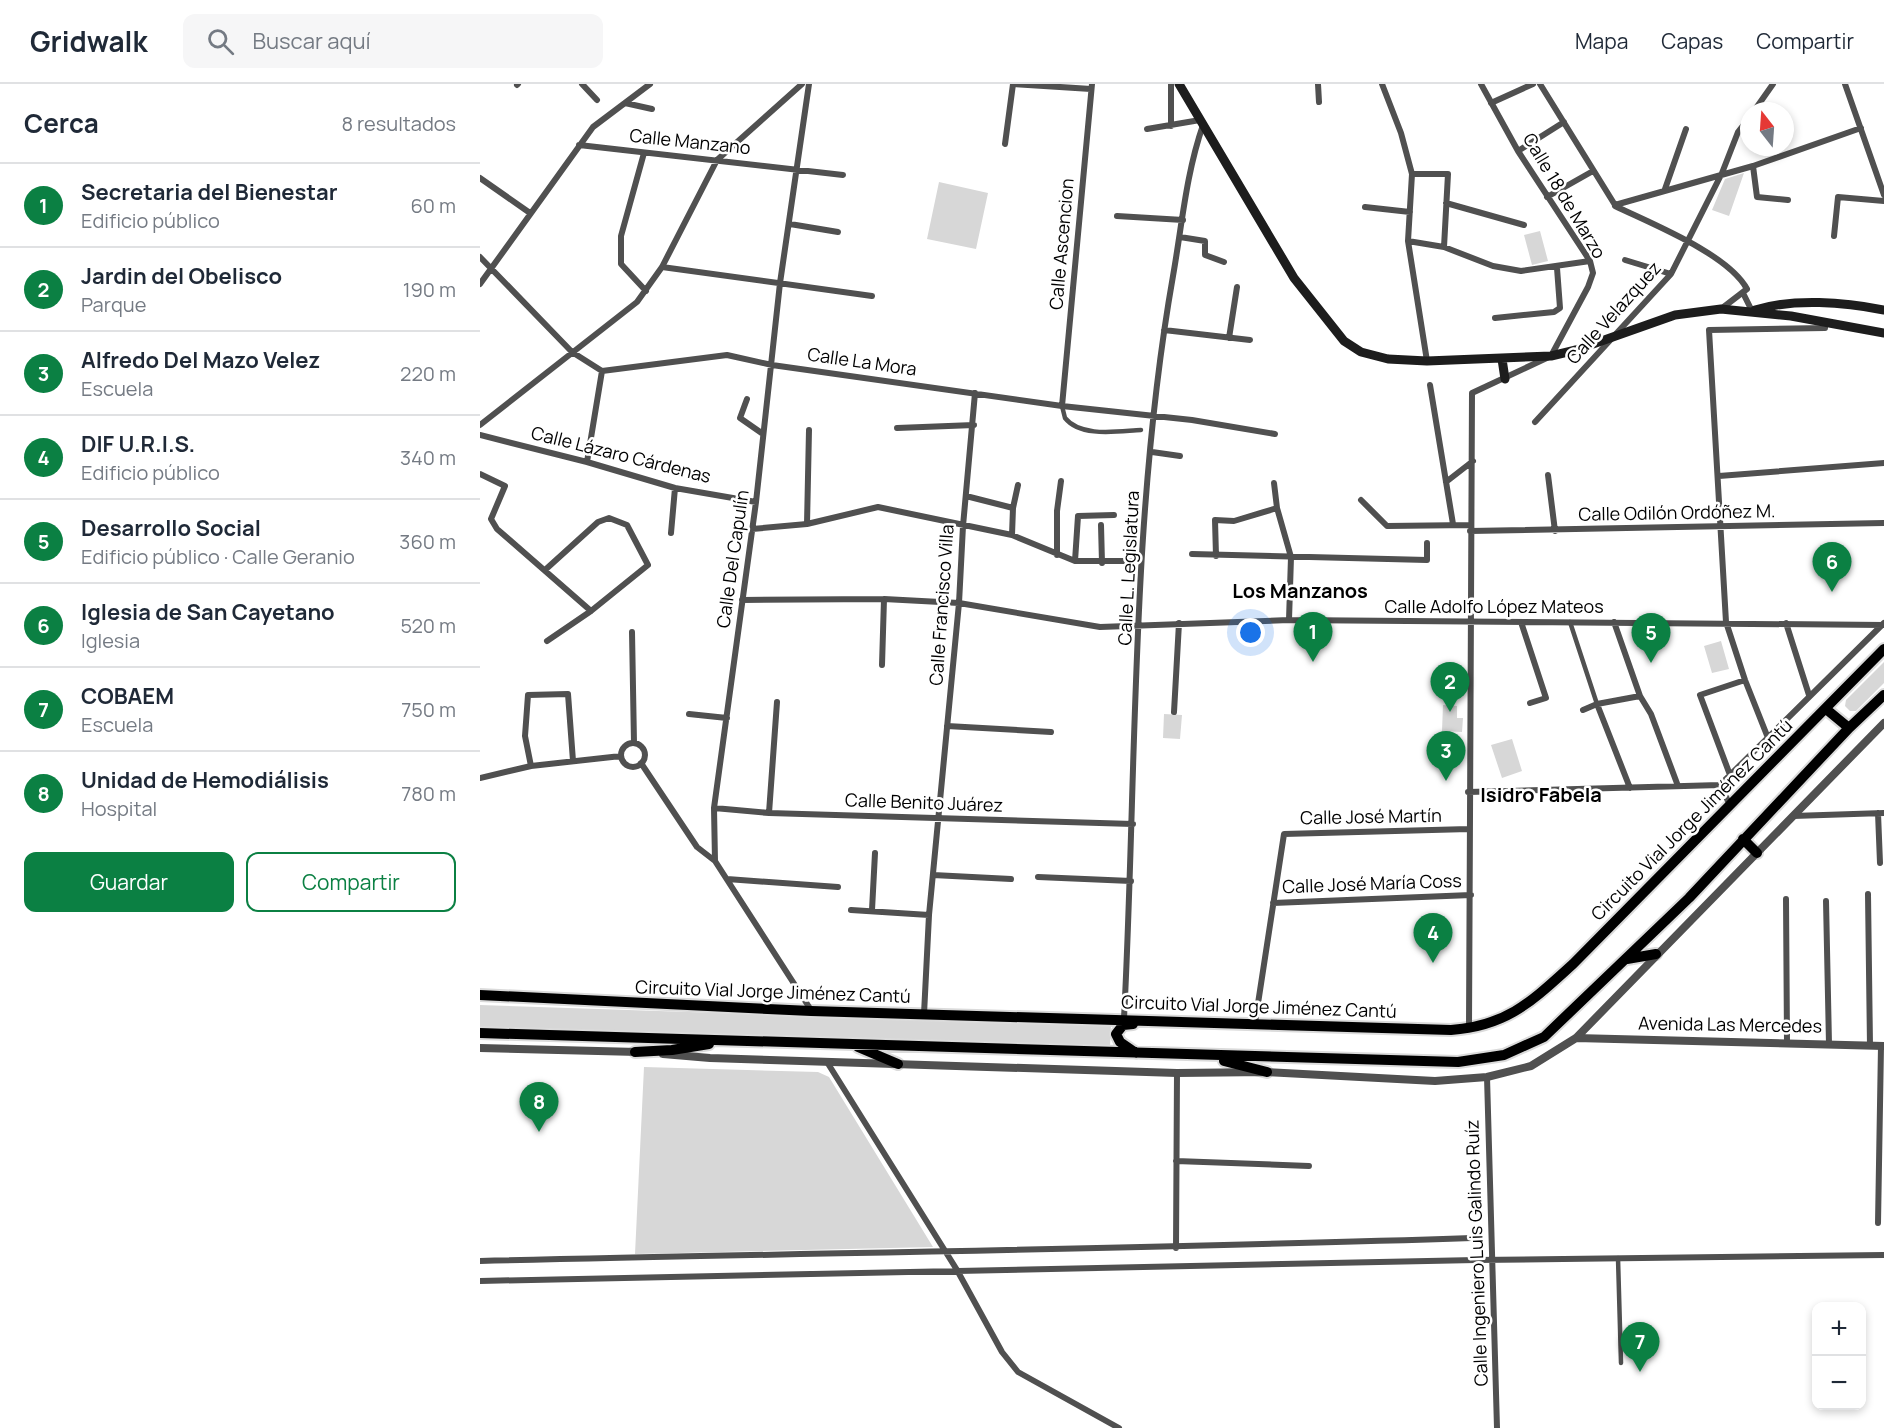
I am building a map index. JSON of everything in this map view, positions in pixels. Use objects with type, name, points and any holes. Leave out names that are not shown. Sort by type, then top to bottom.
[{"type":"main road","points":[[1179,84],[1294,279],[1344,341],[1361,352],[1388,359],[1426,361],[1551,356],[1576,350],[1675,315],[1721,309],[1752,311],[1884,333]]},
{"type":"main road","points":[[1752,311],[1774,304],[1831,305],[1884,310]]},
{"type":"main road","points":[[1825,323],[1826,309],[1831,305]]},
{"type":"main road","points":[[1502,358],[1505,379]]},
{"type":"main road","name":"Circuito Vial Jorge Jiménez Cantú","points":[[480,995],[812,1011],[1469,1029],[1506,1017],[1534,1000],[1827,709],[1884,649]]},
{"type":"main road","points":[[480,1033],[1207,1057],[1458,1062],[1504,1055],[1544,1037],[1627,959],[1689,898],[1743,839],[1884,695]]},
{"type":"main road","points":[[1827,709],[1850,728]]},
{"type":"main road","points":[[1743,839],[1756,853]]},
{"type":"main road","points":[[1627,959],[1656,954]]},
{"type":"main road","points":[[1136,1053],[1118,1038],[1118,1029],[1123,1025],[1191,1026],[1211,1022]]},
{"type":"main road","points":[[635,1052],[672,1050],[729,1040]]},
{"type":"main road","points":[[853,1045],[898,1064]]},
{"type":"main road","points":[[1207,1057],[1268,1072]]},
{"type":"street","points":[[582,84],[597,100]]},
{"type":"street","points":[[480,284],[593,127],[650,84]]},
{"type":"street","points":[[480,425],[637,302],[662,267],[717,160],[802,84]]},
{"type":"street","name":"Calle Del Capulín","points":[[715,861],[714,808],[756,502],[780,283],[809,84]]},
{"type":"street","points":[[1005,144],[1013,84],[1091,87]]},
{"type":"street","points":[[1171,84],[1171,126]]},
{"type":"street","points":[[1318,84],[1319,102]]},
{"type":"street","points":[[1382,84],[1401,133],[1412,174],[1408,241],[1426,361]]},
{"type":"street","name":"Calle 18 de Marzo","points":[[1481,84],[1518,150],[1590,261],[1593,273],[1588,287],[1551,356]]},
{"type":"street","points":[[1491,103],[1533,84]]},
{"type":"street","points":[[1540,84],[1615,205],[1689,242],[1740,276],[1747,289],[1721,309]]},
{"type":"street","points":[[1760,102],[1773,84]]},
{"type":"street","points":[[1845,84],[1884,195]]},
{"type":"street","name":"Calle Ascencion","points":[[1062,406],[1091,87]]},
{"type":"street","points":[[625,103],[652,109]]},
{"type":"street","points":[[1518,150],[1564,122]]},
{"type":"street","points":[[1148,129],[1202,123]]},
{"type":"street","name":"Calle L. Legislatura","points":[[1124,1018],[1131,880],[1141,561],[1164,330],[1183,220],[1190,162],[1202,123]]},
{"type":"street","points":[[1615,205],[1722,173],[1754,166],[1861,128]]},
{"type":"street","points":[[1665,189],[1686,129]]},
{"type":"street","name":"Calle Velazquez","points":[[1535,422],[1671,274],[1722,173],[1740,129]]},
{"type":"street","name":"Calle Manzano","points":[[579,145],[843,175]]},
{"type":"street","points":[[645,153],[621,236],[621,264],[646,291]]},
{"type":"street","points":[[1754,166],[1757,197],[1788,200]]},
{"type":"street","points":[[1547,197],[1593,171]]},
{"type":"street","points":[[1412,174],[1448,174],[1444,247]]},
{"type":"street","points":[[480,178],[530,213]]},
{"type":"street","points":[[1834,236],[1838,197],[1884,201]]},
{"type":"street","points":[[1446,202],[1524,225]]},
{"type":"street","points":[[1365,207],[1410,212]]},
{"type":"street","points":[[1117,216],[1183,220]]},
{"type":"street","points":[[790,224],[838,232]]},
{"type":"street","points":[[1180,237],[1205,241],[1204,255],[1224,262]]},
{"type":"street","points":[[1408,241],[1444,247],[1493,266],[1521,271],[1557,268],[1590,261]]},
{"type":"street","points":[[480,257],[572,352],[602,371],[587,462]]},
{"type":"street","points":[[1625,260],[1671,274]]},
{"type":"street","points":[[662,267],[872,296]]},
{"type":"street","points":[[1495,318],[1554,312],[1560,308],[1557,268]]},
{"type":"street","points":[[1229,338],[1237,287]]},
{"type":"street","points":[[1743,293],[1752,311]]},
{"type":"street","points":[[1768,738],[1745,680],[1726,622],[1709,330],[1825,328],[1825,323]]},
{"type":"street","points":[[1164,330],[1250,340]]},
{"type":"street","name":"Calle La Mora","points":[[602,371],[727,355],[772,365],[1275,434]]},
{"type":"street","points":[[1469,1029],[1471,894],[1468,792],[1472,622],[1470,528],[1473,393],[1551,356]]},
{"type":"street","points":[[1430,385],[1453,524]]},
{"type":"street","name":"Calle Francisco Villa","points":[[924,1014],[929,915],[959,603],[963,526],[974,425],[975,393]]},
{"type":"street","points":[[747,399],[740,418],[763,434]]},
{"type":"street","points":[[1062,406],[1065,418],[1078,428],[1106,432],[1141,430]]},
{"type":"street","points":[[897,428],[974,425]]},
{"type":"street","points":[[807,524],[808,430]]},
{"type":"street","name":"Calle Lázaro Cárdenas","points":[[480,435],[587,462],[675,488],[756,502]]},
{"type":"street","points":[[1152,452],[1180,456]]},
{"type":"street","points":[[1446,482],[1473,462]]},
{"type":"street","points":[[1719,476],[1884,463]]},
{"type":"street","points":[[480,474],[505,486],[491,519],[497,529],[591,611]]},
{"type":"street","points":[[1548,476],[1555,531]]},
{"type":"street","points":[[1057,555],[1057,511],[1061,481]]},
{"type":"street","points":[[1274,483],[1277,508],[1291,557],[1289,620]]},
{"type":"street","points":[[1012,536],[1013,508],[1018,484]]},
{"type":"street","points":[[671,533],[675,488]]},
{"type":"street","points":[[966,496],[1013,508]]},
{"type":"street","name":"Calle Odilón Ordóñez M.","points":[[1361,500],[1387,526],[1453,524],[1470,528],[1555,531],[1884,523]]},
{"type":"street","points":[[752,529],[807,524],[878,507],[1012,536],[1075,561],[1102,563],[1141,561]]},
{"type":"street","points":[[1216,556],[1215,520],[1234,521],[1277,508]]},
{"type":"street","points":[[1075,561],[1078,516],[1114,515]]},
{"type":"street","points":[[545,570],[598,522],[609,518],[627,525],[648,565],[591,611],[547,641]]},
{"type":"street","points":[[1101,525],[1102,563]]},
{"type":"street","points":[[1192,554],[1427,560],[1427,543]]},
{"type":"street","points":[[882,665],[884,599]]},
{"type":"street","name":"Calle Adolfo López Mateos","points":[[742,600],[884,599],[959,603],[1100,627],[1289,620],[1884,624]]},
{"type":"street","points":[[1521,622],[1546,698],[1530,703]]},
{"type":"street","points":[[1570,622],[1597,704],[1630,788]]},
{"type":"street","points":[[1614,622],[1640,696],[1652,714],[1678,786]]},
{"type":"street","points":[[1174,712],[1179,623]]},
{"type":"street","points":[[1786,623],[1809,695]]},
{"type":"street","points":[[1468,792],[1720,785],[1809,695],[1884,624]]},
{"type":"street","points":[[632,632],[634,743]]},
{"type":"street","points":[[1730,775],[1700,695],[1745,680]]},
{"type":"street","points":[[531,766],[525,736],[528,695],[568,694],[573,761]]},
{"type":"street","points":[[1583,710],[1597,704],[1640,696]]},
{"type":"street","points":[[769,813],[777,702]]},
{"type":"street","points":[[689,714],[727,718]]},
{"type":"street","points":[[480,1048],[1177,1073],[1268,1072],[1436,1081],[1487,1077],[1531,1066],[1576,1038],[1884,723]]},
{"type":"street","points":[[947,726],[1051,732]]},
{"type":"street","points":[[634,743],[641,746],[645,753],[641,763],[630,767],[624,763],[621,756],[624,746],[634,743]]},
{"type":"street","points":[[480,778],[531,766],[621,756]]},
{"type":"street","points":[[641,763],[697,847],[705,857],[715,861],[812,1011]]},
{"type":"street","points":[[1720,785],[1730,805]]},
{"type":"street","name":"Calle Benito Juárez","points":[[714,808],[769,813],[1133,824]]},
{"type":"street","points":[[1793,816],[1881,813],[1880,863]]},
{"type":"street","name":"Calle José Martín","points":[[1255,1023],[1284,834],[1469,829]]},
{"type":"street","points":[[872,910],[875,853]]},
{"type":"street","points":[[933,875],[1011,879]]},
{"type":"street","points":[[1038,878],[1131,880]]},
{"type":"street","points":[[727,879],[838,887]]},
{"type":"street","name":"Calle José María Coss","points":[[1273,903],[1471,894]]},
{"type":"street","points":[[1868,894],[1870,1046]]},
{"type":"street","points":[[1786,900],[1787,1042]]},
{"type":"street","points":[[1826,901],[1829,1044]]},
{"type":"street","points":[[851,910],[929,915]]},
{"type":"street","name":"Avenida Las Mercedes","points":[[1576,1038],[1882,1046]]},
{"type":"street","points":[[1878,1222],[1882,1046]]},
{"type":"street","points":[[827,1062],[957,1270],[1002,1352],[1018,1372],[1119,1428]]},
{"type":"street","points":[[1176,1248],[1177,1073]]},
{"type":"street","name":"Calle Ingeniero Luis Galindo Ruíz","points":[[1487,1077],[1497,1428]]},
{"type":"street","points":[[1176,1161],[1309,1166]]},
{"type":"street","points":[[480,1261],[944,1250],[1176,1248],[1472,1238]]},
{"type":"street","points":[[480,1281],[1493,1260],[1884,1255]]},
{"type":"street","points":[[1618,1258],[1621,1363]]},
{"type":"shaded area","points":[[1744,173],[1729,216],[1712,210],[1725,179]]},
{"type":"shaded area","points":[[939,182],[988,193],[976,249],[927,239]]},
{"type":"shaded area","points":[[1540,231],[1548,261],[1532,265],[1524,235]]},
{"type":"shaded area","points":[[1721,641],[1729,669],[1712,673],[1704,646]]},
{"type":"shaded area","points":[[1884,662],[1884,683],[1856,711],[1850,711],[1845,706],[1846,700]]},
{"type":"shaded area","points":[[1443,705],[1457,706],[1457,718],[1463,718],[1462,732],[1442,731]]},
{"type":"shaded area","points":[[1164,714],[1182,715],[1180,739],[1163,738]]},
{"type":"shaded area","points":[[1512,739],[1522,771],[1502,778],[1491,745]]},
{"type":"shaded area","points":[[480,1005],[1111,1026],[1110,1047],[480,1027]]},
{"type":"shaded area","points":[[644,1067],[818,1072],[829,1077],[933,1247],[635,1254]]},
{"type":"place","name":"Iglesia de San Cayetano","points":[[1832,592]]},
{"type":"place","name":"Secretaria del Bienestar","points":[[1313,662]]},
{"type":"place","name":"Desarrollo Social","points":[[1651,663]]},
{"type":"place","name":"Jardin del Obelisco","points":[[1450,712]]},
{"type":"place","name":"Alfredo Del Mazo Velez","points":[[1446,781]]},
{"type":"place","name":"DIF U.R.I.S.","points":[[1433,963]]},
{"type":"place","name":"Unidad de Hemodiálisis","points":[[539,1132]]},
{"type":"place","name":"COBAEM","points":[[1640,1372]]},
{"type":"district","name":"Los Manzanos","points":[[1300,591]]},
{"type":"district","name":"Isidro Fabela","points":[[1541,795]]}]
